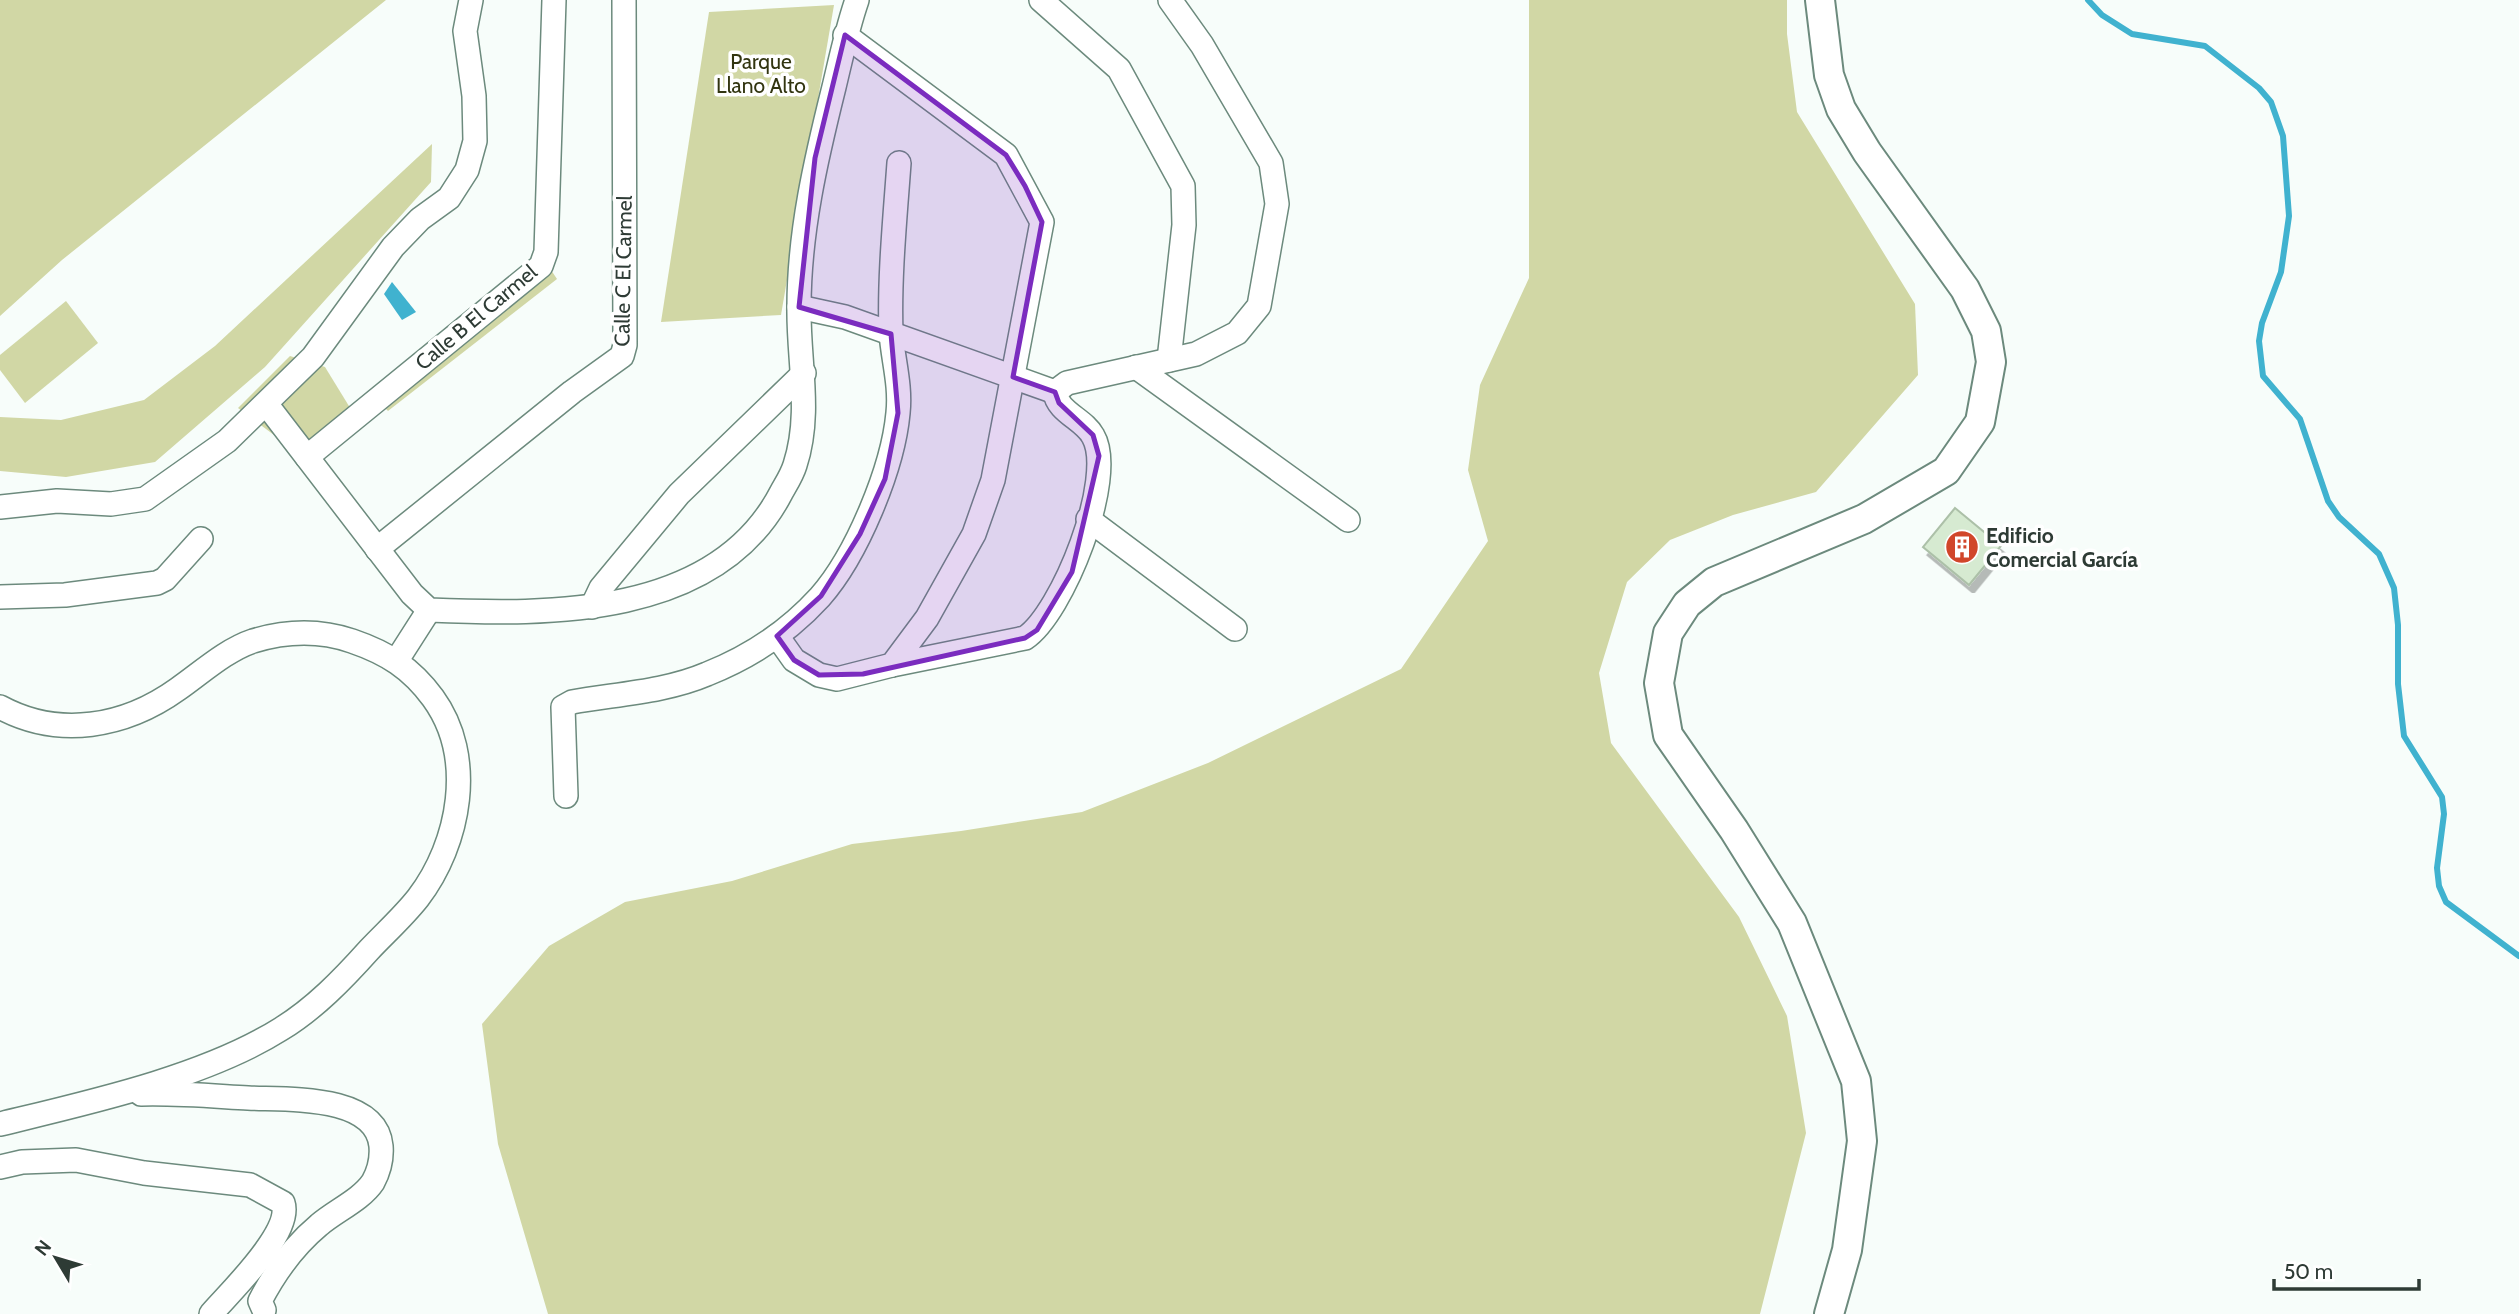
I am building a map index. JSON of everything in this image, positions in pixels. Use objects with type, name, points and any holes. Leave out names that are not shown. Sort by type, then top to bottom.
[{"type":"street","points":[[0,507],[57,501],[111,504],[145,499],[227,440],[267,405],[313,357],[393,247],[420,219],[449,198],[467,170],[475,141],[474,96],[465,31],[471,0]]},
{"type":"street","name":"Calle C El Carmel","points":[[377,549],[572,392],[622,356],[625,345],[624,0]]},
{"type":"street","points":[[267,405],[412,594],[429,610],[498,613],[592,607],[671,587],[716,564],[769,516],[795,466],[804,412],[799,307],[815,158],[845,35],[857,0]]},
{"type":"street","points":[[1041,0],[1119,69],[1183,186],[1184,225],[1169,360]]},
{"type":"street","points":[[1055,392],[1067,383],[1196,354],[1237,333],[1259,306],[1277,204],[1271,163],[1202,45],[1170,0]]},
{"type":"street","points":[[1820,0],[1829,75],[1845,119],[1965,289],[1986,331],[1991,362],[1980,422],[1946,471],[1864,519],[1714,582],[1688,604],[1668,633],[1659,684],[1668,735],[1734,830],[1792,923],[1856,1081],[1862,1141],[1847,1250],[1829,1314]]},
{"type":"street","name":"Calle B El Carmel","points":[[307,457],[541,266],[546,252],[554,1]]},
{"type":"street","points":[[845,35],[1006,155],[1042,222],[993,480],[974,534],[927,618],[892,665]]},
{"type":"street","points":[[566,796],[563,707],[572,702],[655,689],[705,676],[751,654],[821,596],[860,534],[884,479],[898,413],[898,372],[891,334],[899,163]]},
{"type":"street","points":[[799,307],[845,317],[1055,392]]},
{"type":"street","points":[[1136,367],[1348,520]]},
{"type":"street","points":[[592,607],[601,589],[679,494],[804,373]]},
{"type":"street","points":[[776,636],[793,660],[818,675],[837,679],[1025,638],[1037,630],[1072,572],[1098,478],[1100,456],[1093,435],[1059,403],[1055,392]]},
{"type":"street","points":[[1088,519],[1235,629]]},
{"type":"street","points":[[0,597],[65,595],[157,583],[165,579],[201,539]]},
{"type":"street","points":[[397,660],[429,610]]},
{"type":"street","points":[[0,707],[18,717],[53,725],[91,727],[126,718],[251,642],[289,634],[331,634],[397,660],[434,699],[451,736],[460,779],[455,821],[433,874],[418,898],[340,981],[281,1029],[235,1052],[116,1095],[0,1124]]},
{"type":"street","points":[[116,1095],[191,1093],[289,1098],[346,1109],[366,1117],[377,1126],[382,1157],[373,1182],[301,1242],[269,1284],[260,1301],[264,1313]]},
{"type":"street","points":[[0,1167],[22,1162],[76,1160],[144,1173],[250,1185],[276,1197],[283,1203],[285,1218],[255,1265],[211,1314]]},
{"type":"highlighted area","points":[[845,35],[1006,155],[1025,186],[1042,222],[1013,377],[1055,392],[1059,403],[1093,435],[1099,456],[1072,572],[1037,630],[1025,638],[863,674],[819,675],[794,660],[777,636],[821,596],[860,534],[885,479],[898,413],[891,334],[799,307],[815,158]]},
{"type":"green space","points":[[0,0],[386,0],[62,260],[0,316]]},
{"type":"green space","points":[[1529,0],[1787,0],[1787,34],[1797,112],[1915,304],[1918,375],[1816,492],[1733,515],[1670,540],[1627,582],[1599,673],[1611,743],[1739,917],[1787,1016],[1806,1133],[1760,1314],[548,1314],[498,1144],[482,1024],[549,946],[625,902],[732,881],[852,844],[961,831],[1082,812],[1208,763],[1401,669],[1488,541],[1468,470],[1480,385],[1529,278]]},
{"type":"green space","name":"Parque Llano Alto","points":[[834,5],[781,315],[661,322],[709,12]]},
{"type":"green space","points":[[432,144],[431,182],[265,367],[155,462],[66,477],[0,471],[0,417],[61,420],[144,400],[215,346]]},
{"type":"green space","points":[[541,255],[557,279],[388,411],[369,392]]},
{"type":"green space","points":[[66,301],[98,343],[25,403],[0,370],[0,355]]},
{"type":"green space","points":[[290,356],[325,367],[352,411],[302,456],[238,408]]},
{"type":"water","points":[[392,282],[416,312],[402,320],[384,294]]},
{"type":"building","name":"Edificio Comercial García","points":[[1955,508],[2001,546],[1969,585],[1923,547]]},
{"type":"waterway","points":[[2088,0],[2102,15],[2132,34],[2205,46],[2259,88],[2271,102],[2283,136],[2289,216],[2281,272],[2262,323],[2259,341],[2263,376],[2300,419],[2328,501],[2339,517],[2379,554],[2394,588],[2398,625],[2398,684],[2404,736],[2442,797],[2444,814],[2437,868],[2439,886],[2446,902],[2519,956]]},
{"type":"place","name":"Edificio Comercial García","points":[[1962,547]]}]
